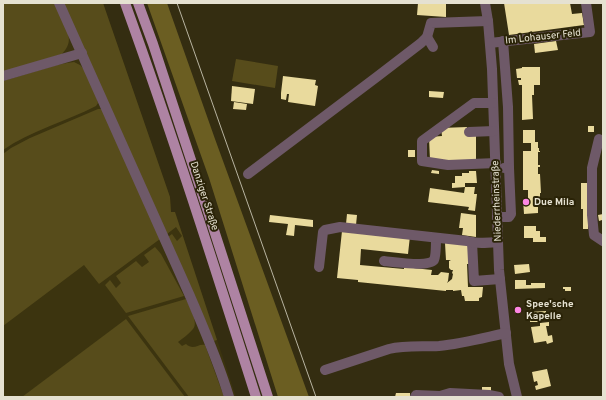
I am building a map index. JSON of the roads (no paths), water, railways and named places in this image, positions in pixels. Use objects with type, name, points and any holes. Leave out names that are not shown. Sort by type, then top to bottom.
[{"type":"main road","name":"Danziger Straße","points":[[125,3],[148,65],[200,220],[256,397]]},
{"type":"main road","name":"Danziger Straße","points":[[138,3],[208,209],[268,397]]},
{"type":"street","points":[[59,3],[190,296],[225,384],[228,397]]},
{"type":"street","name":"Niederrheinstraße","points":[[485,3],[492,66],[500,279],[509,364],[516,397]]},
{"type":"street","name":"Im Lohauser Feld","points":[[490,43],[590,32],[586,3]]},
{"type":"street","points":[[248,174],[427,37],[431,23],[488,21]]},
{"type":"street","points":[[427,37],[433,47]]},
{"type":"street","points":[[497,217],[509,217],[511,214],[508,107],[503,41]]},
{"type":"street","points":[[3,76],[82,53]]},
{"type":"street","points":[[492,66],[505,66]]},
{"type":"street","points":[[508,107],[474,103],[422,141],[422,161],[509,168]]},
{"type":"street","points":[[469,132],[494,131]]},
{"type":"street","points":[[599,139],[592,168],[592,215],[594,235],[603,241]]},
{"type":"street","points":[[495,143],[509,142]]},
{"type":"street","points":[[320,267],[323,232],[340,227],[467,240],[482,243],[498,242]]},
{"type":"street","points":[[384,261],[424,264],[432,262],[435,258],[436,238]]},
{"type":"street","points":[[472,242],[474,281],[500,279]]},
{"type":"street","points":[[325,370],[389,349],[399,347],[447,345],[506,332]]},
{"type":"street","points":[[415,397],[416,395],[440,396],[450,393],[499,397]]},
{"type":"tram line","points":[[177,3],[316,397]]},
{"type":"place","name":"Due Mila","points":[[526,202]]},
{"type":"place","name":"Spee'sche Kapelle","points":[[518,310]]}]
